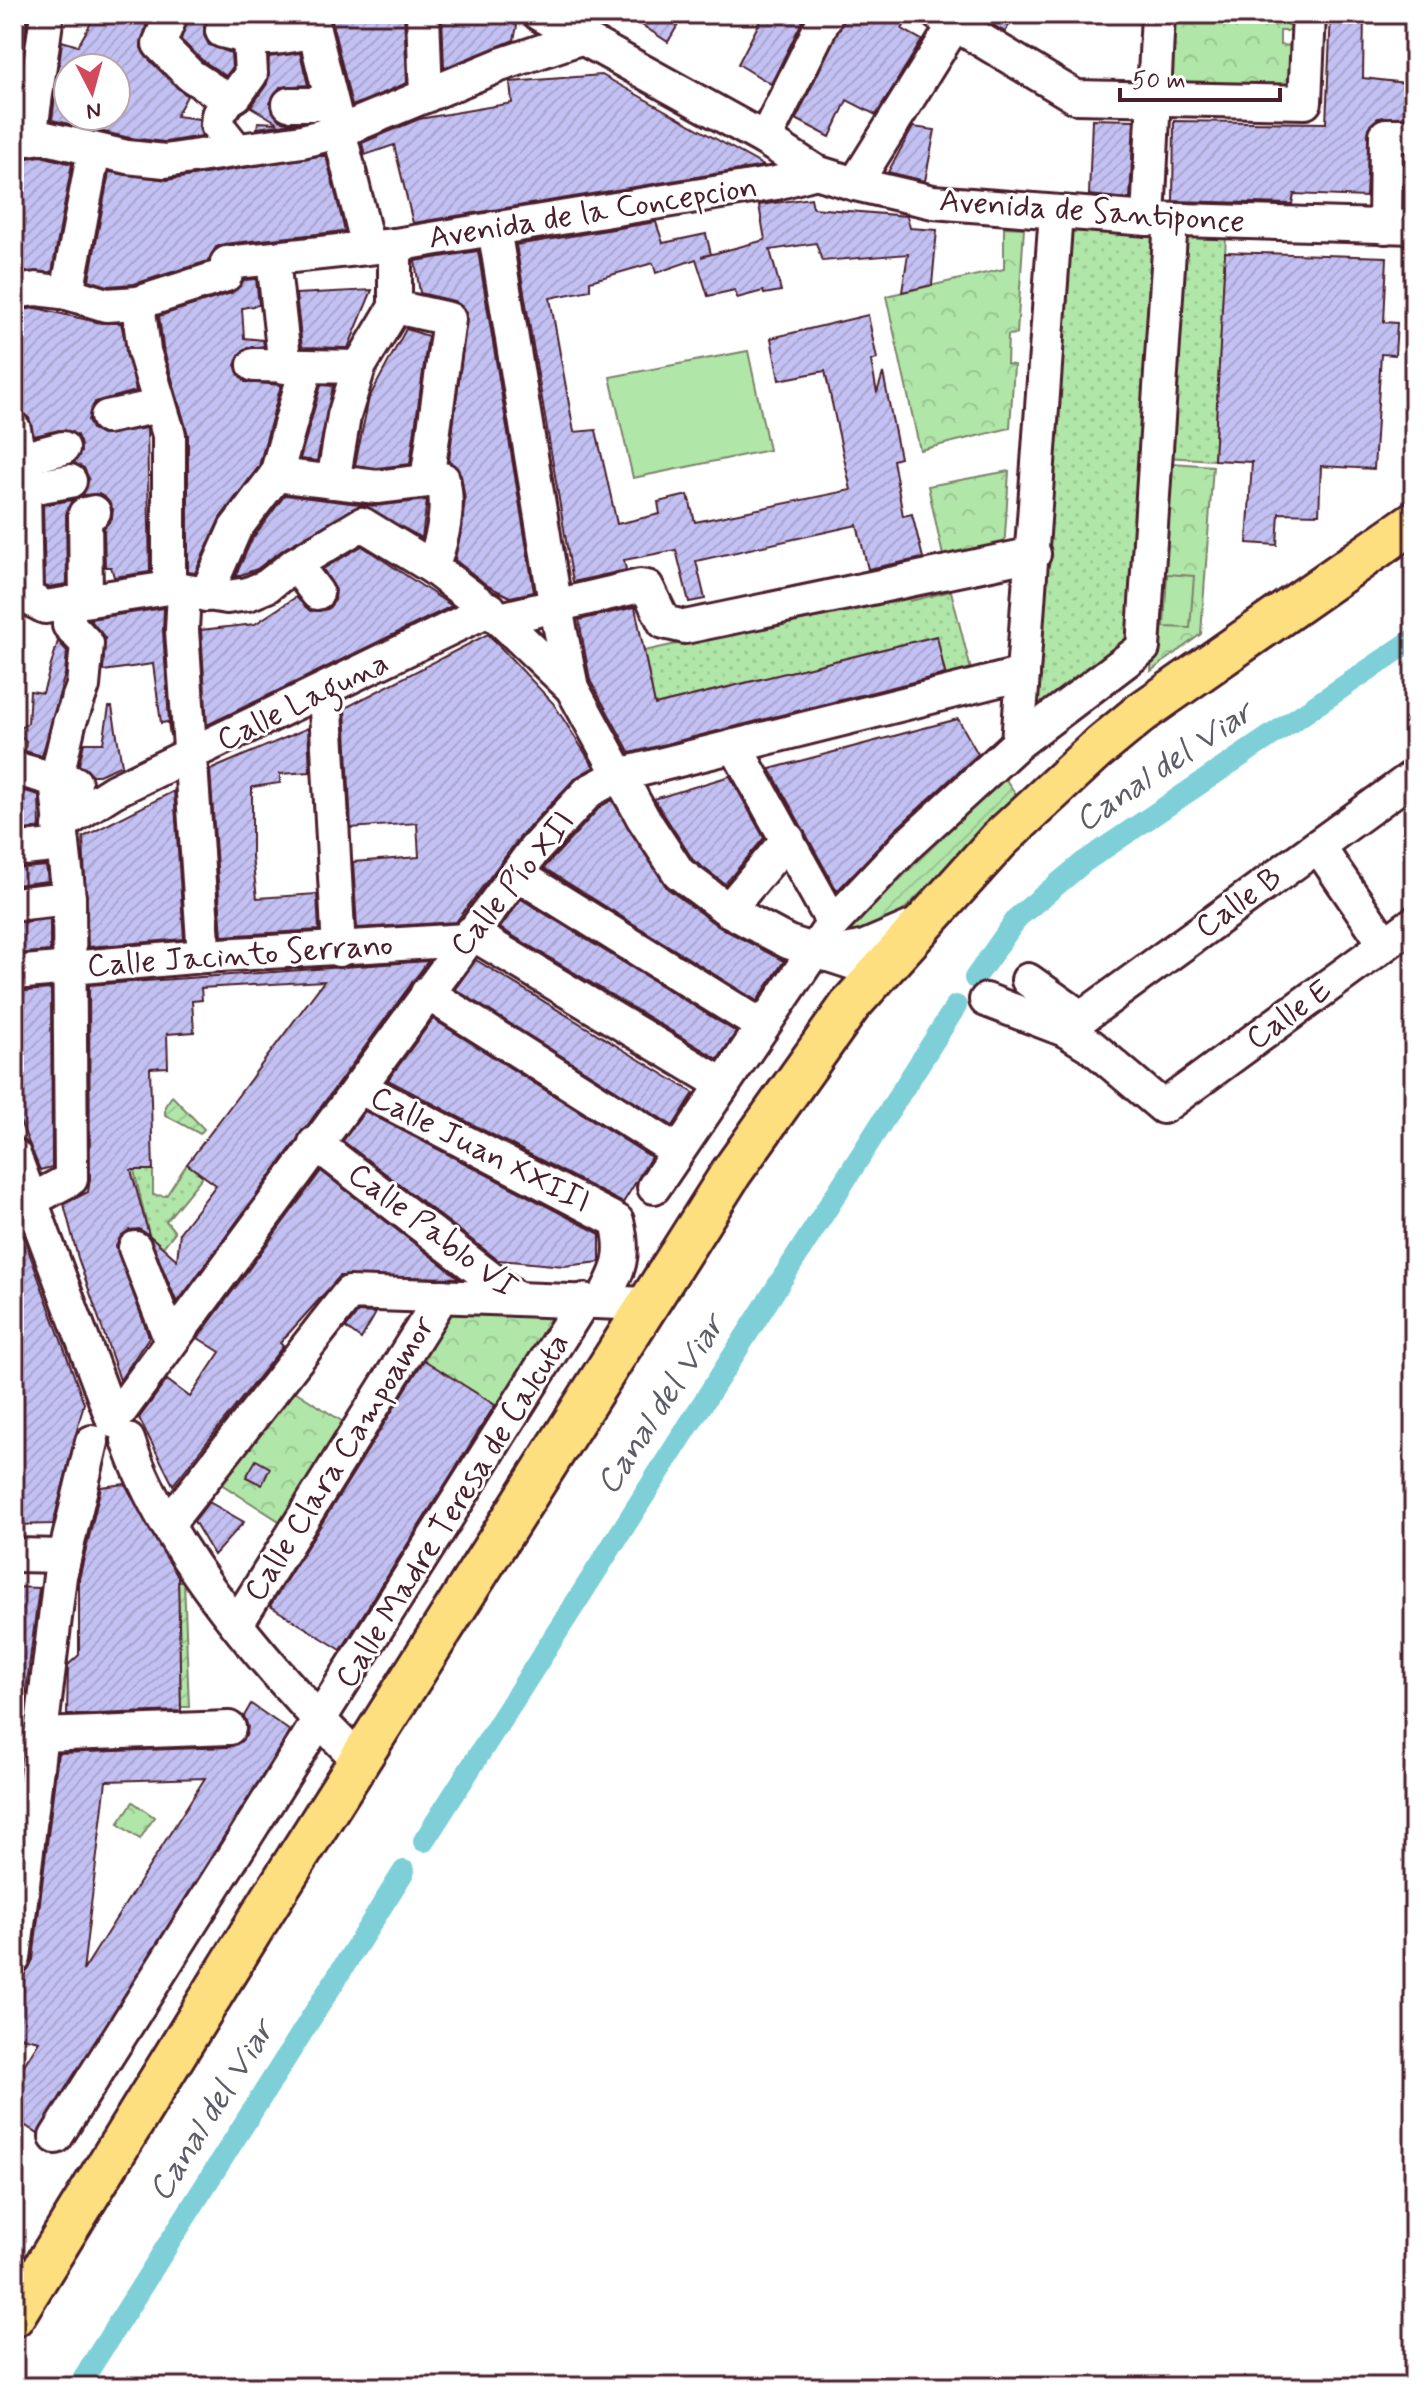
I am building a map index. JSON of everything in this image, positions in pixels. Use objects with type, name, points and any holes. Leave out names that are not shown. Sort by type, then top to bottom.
[{"type":"main road","points":[[14,2316],[348,1776],[731,1173],[851,1004],[921,923],[1057,784],[1142,712],[1414,522]]},
{"type":"main road","points":[[999,840],[1231,665],[1414,551]]},
{"type":"street","points":[[47,14],[53,52]]},
{"type":"street","points":[[162,14],[170,18],[159,44],[190,75],[228,100]]},
{"type":"street","points":[[423,14],[426,96]]},
{"type":"street","points":[[765,139],[827,14]]},
{"type":"street","points":[[654,1187],[762,1026],[817,954],[833,923],[907,845],[1018,743],[1143,648],[1160,219],[1154,101],[1158,14]]},
{"type":"street","points":[[855,184],[951,18],[1076,97],[1305,102],[1309,14]]},
{"type":"street","points":[[236,149],[217,125],[218,115],[251,74],[236,35],[274,40],[312,23],[335,118],[381,246],[395,307],[359,367],[344,416],[333,482]]},
{"type":"street","points":[[52,74],[22,140],[50,139],[94,150],[165,161],[207,157],[236,149],[302,141],[335,118],[426,96],[500,65],[559,23]]},
{"type":"street","name":"Avenida de Santiponce","points":[[559,23],[765,139],[816,172],[855,184],[933,202],[1056,212],[1390,227],[1414,242]]},
{"type":"street","points":[[289,104],[335,118]]},
{"type":"street","points":[[1390,227],[1386,135],[1414,135]]},
{"type":"street","points":[[67,293],[94,150]]},
{"type":"street","name":"Avenida de la Concepcion","points":[[138,303],[226,275],[227,263],[381,246],[776,183],[816,172]]},
{"type":"street","points":[[1018,743],[1034,554],[1056,212]]},
{"type":"street","points":[[494,228],[555,603],[572,688],[619,775],[679,873],[728,910],[817,954],[878,971]]},
{"type":"street","points":[[187,592],[276,475],[282,367],[273,259]]},
{"type":"street","points":[[14,292],[36,289],[67,293],[106,305],[138,303],[144,351],[169,435],[156,482],[187,592],[182,630],[204,956]]},
{"type":"street","points":[[395,307],[449,319],[427,481]]},
{"type":"street","points":[[282,367],[359,367]]},
{"type":"street","points":[[107,417],[159,406]]},
{"type":"street","points":[[20,459],[63,448]]},
{"type":"street","points":[[20,459],[20,594],[45,607],[187,592],[248,594],[267,586],[295,564],[362,524],[432,567],[495,614],[572,688]]},
{"type":"street","points":[[20,459],[70,481]]},
{"type":"street","points":[[276,475],[377,487],[443,479],[446,494],[444,535],[432,567]]},
{"type":"street","points":[[30,1201],[71,1179],[69,898],[56,780],[69,724],[83,686],[87,644],[69,625],[77,602],[85,514],[94,512]]},
{"type":"street","name":"Calle Laguna","points":[[60,836],[114,791],[495,614],[647,587],[664,622],[685,627],[1034,554]]},
{"type":"street","points":[[295,564],[317,593]]},
{"type":"street","name":"Calle Pío XII","points":[[112,1440],[171,1341],[315,1143],[468,936],[559,821],[589,791],[619,775],[1023,674]]},
{"type":"street","points":[[325,692],[339,950]]},
{"type":"street","points":[[735,746],[833,923]]},
{"type":"street","points":[[14,768],[114,791]]},
{"type":"street","name":"Calle B","points":[[1073,1024],[1414,776]]},
{"type":"street","points":[[14,850],[60,836]]},
{"type":"street","points":[[728,910],[788,839]]},
{"type":"street","points":[[1318,846],[1385,944]]},
{"type":"street","points":[[517,874],[762,1026]]},
{"type":"street","points":[[14,904],[69,898]]},
{"type":"street","points":[[817,954],[865,947],[921,923]]},
{"type":"street","name":"Calle E","points":[[1073,1024],[1091,1046],[1163,1107],[1414,923]]},
{"type":"street","points":[[468,936],[722,1084]]},
{"type":"street","name":"Calle Jacinto Serrano","points":[[14,973],[204,956],[339,950],[468,936]]},
{"type":"street","points":[[817,954],[851,1004]]},
{"type":"street","points":[[1028,980],[1073,1024]]},
{"type":"street","points":[[427,993],[677,1151]]},
{"type":"street","points":[[986,1000],[1073,1024]]},
{"type":"street","name":"Calle Juan XXIII","points":[[359,1087],[601,1212]]},
{"type":"street","name":"Calle Pablo VI","points":[[315,1143],[517,1299],[648,1304]]},
{"type":"street","points":[[14,1156],[112,1440],[196,1568],[325,1726],[348,1776]]},
{"type":"street","name":"Calle Madre Teresa de Calcuta","points":[[56,2137],[325,1726],[593,1300],[616,1277],[624,1247],[617,1221],[601,1212]]},
{"type":"street","points":[[135,1248],[171,1341]]},
{"type":"street","points":[[168,1524],[349,1293],[517,1299]]},
{"type":"street","name":"Calle Clara Campoamor","points":[[238,1622],[442,1296]]},
{"type":"street","points":[[14,1958],[24,1801],[41,1735],[62,1566],[83,1479],[112,1440]]},
{"type":"street","points":[[22,1541],[62,1566]]},
{"type":"street","points":[[14,1576],[62,1566]]},
{"type":"street","points":[[325,1726],[385,1718]]},
{"type":"street","points":[[41,1735],[229,1728]]},
{"type":"green space","points":[[1172,14],[1294,14],[1294,31],[1280,31],[1280,45],[1294,46],[1293,89],[1169,85]]},
{"type":"green space","points":[[1004,227],[1024,228],[1017,334],[1008,335],[1007,364],[1014,365],[1010,428],[920,450],[886,296],[1004,269]]},
{"type":"green space","points":[[1069,231],[1161,234],[1133,641],[1037,716]]},
{"type":"green space","points":[[1181,236],[1226,237],[1214,460],[1166,457]]},
{"type":"green space","points":[[748,351],[769,450],[633,478],[610,377]]},
{"type":"green space","points":[[1172,463],[1213,466],[1201,634],[1151,671],[1158,547],[1167,547]]},
{"type":"green space","points":[[1009,471],[1004,552],[945,565],[928,486]]},
{"type":"green space","points":[[1167,574],[1194,576],[1190,628],[1164,627]]},
{"type":"green space","points":[[951,591],[971,670],[946,676],[936,636],[655,705],[644,651],[908,594],[910,601]]},
{"type":"green space","points":[[1000,771],[1017,796],[879,935],[828,938]]},
{"type":"green space","points":[[172,1096],[204,1129],[200,1134],[165,1115],[165,1106]]},
{"type":"green space","points":[[187,1164],[203,1176],[166,1221],[175,1232],[163,1247],[149,1235],[134,1170],[153,1170],[153,1195],[166,1196]]},
{"type":"green space","points":[[452,1310],[558,1317],[497,1406],[423,1360]]},
{"type":"green space","points":[[290,1388],[348,1425],[284,1524],[218,1482]]},
{"type":"green space","points":[[178,1581],[184,1581],[189,1707],[181,1707]]},
{"type":"green space","points":[[133,1802],[154,1817],[140,1839],[118,1824]]},
{"type":"building","points":[[14,14],[28,14],[14,115]]},
{"type":"building","points":[[96,14],[143,14],[146,25],[141,48],[187,96],[176,116],[199,119],[202,136],[165,142],[104,132],[132,132],[132,52],[61,52],[62,41],[78,46]]},
{"type":"building","points":[[188,14],[214,14],[204,26],[204,35],[209,45],[231,53],[232,68],[226,76],[202,60],[181,40]]},
{"type":"building","points":[[232,14],[292,14],[292,16],[259,19]]},
{"type":"building","points":[[330,14],[404,14],[407,83],[352,106]]},
{"type":"building","points":[[442,14],[498,14],[517,26],[514,40],[444,68]]},
{"type":"building","points":[[625,14],[684,14],[668,42]]},
{"type":"building","points":[[764,14],[806,14],[771,84],[738,64]]},
{"type":"building","points":[[846,14],[912,14],[902,29],[922,40],[876,115],[847,100],[830,137],[796,119]]},
{"type":"building","points":[[983,14],[1016,14],[1005,32],[981,18]]},
{"type":"building","points":[[1331,14],[1364,14],[1363,78],[1414,84],[1414,116],[1378,118],[1369,126],[1366,197],[1294,194],[1292,204],[1173,201],[1174,121],[1326,123]]},
{"type":"building","points":[[300,53],[308,85],[280,87],[270,103],[279,120],[294,123],[257,128],[258,122],[278,123],[251,107],[267,84],[269,57]]},
{"type":"building","points":[[602,75],[764,166],[413,223],[394,145],[365,155],[362,143],[419,119],[512,103],[510,82]]},
{"type":"building","points":[[1092,119],[1134,120],[1130,199],[1089,195]]},
{"type":"building","points":[[913,127],[935,130],[925,181],[888,172]]},
{"type":"building","points":[[41,156],[72,164],[52,272],[14,273],[14,160]]},
{"type":"building","points":[[326,156],[345,231],[224,244],[216,247],[208,261],[134,284],[108,286],[89,280],[109,172],[167,180]]},
{"type":"building","points":[[1405,157],[1414,157],[1414,201],[1404,201]]},
{"type":"building","points":[[811,198],[813,208],[907,216],[910,228],[937,230],[932,285],[902,292],[908,254],[822,261],[816,243],[770,250],[781,291],[764,294],[763,291],[737,298],[735,290],[708,296],[696,259],[656,273],[653,263],[590,281],[590,290],[550,298],[574,432],[596,430],[617,524],[660,514],[658,502],[688,495],[695,522],[851,490],[825,371],[779,380],[771,338],[868,315],[877,359],[871,361],[877,393],[883,373],[900,458],[893,460],[903,516],[912,514],[923,558],[868,569],[857,525],[696,561],[705,599],[689,602],[676,550],[624,560],[626,570],[573,582],[516,245],[656,222],[663,243],[706,234],[711,254],[701,257],[765,240],[759,205]]},
{"type":"building","points":[[478,251],[534,592],[510,597],[488,586],[455,560],[465,500],[461,475],[449,461],[467,313],[454,301],[420,293],[415,261]]},
{"type":"building","points":[[1225,252],[1387,257],[1384,322],[1397,323],[1395,355],[1381,354],[1374,469],[1321,466],[1319,514],[1279,513],[1277,545],[1247,543],[1252,462],[1214,460]]},
{"type":"building","points":[[256,279],[259,305],[242,308],[244,338],[263,340],[264,346],[244,349],[235,365],[245,382],[281,385],[259,466],[220,518],[195,573],[188,572],[188,435],[163,347],[159,316],[232,293],[244,280]]},
{"type":"building","points":[[372,290],[348,348],[302,347],[296,294]]},
{"type":"building","points":[[36,308],[101,323],[121,323],[136,391],[95,402],[88,420],[92,429],[102,435],[147,428],[150,572],[114,577],[111,567],[105,567],[104,528],[112,518],[113,509],[100,494],[83,495],[89,479],[84,468],[74,463],[81,452],[77,435],[59,430],[34,436],[29,418],[14,410],[14,311]]},
{"type":"building","points":[[406,329],[428,336],[410,464],[377,468],[355,465],[369,398]]},
{"type":"building","points":[[321,385],[333,386],[317,461],[300,459]]},
{"type":"building","points":[[285,495],[375,506],[427,500],[422,538],[361,505],[285,548],[257,569],[235,577],[252,539]]},
{"type":"building","points":[[72,500],[66,514],[67,584],[48,587],[45,586],[43,505]]},
{"type":"building","points":[[362,546],[452,606],[207,725],[201,630],[255,624],[296,597],[310,611],[328,609],[335,600],[336,590],[323,569]]},
{"type":"building","points":[[635,607],[655,705],[937,636],[945,674],[630,753],[590,680],[579,620]]},
{"type":"building","points":[[164,608],[170,736],[168,722],[161,723],[153,664],[103,671],[105,638],[90,619]]},
{"type":"building","points":[[488,634],[553,703],[594,767],[575,778],[520,837],[456,922],[357,928],[353,862],[419,857],[417,823],[351,828],[345,708]]},
{"type":"building","points":[[58,641],[67,651],[65,674],[42,756],[25,751],[26,741],[14,732],[28,723],[30,691],[43,693]]},
{"type":"building","points":[[109,707],[112,707],[122,765],[92,775],[79,765],[84,743],[103,743]]},
{"type":"building","points":[[958,719],[978,754],[894,831],[837,891],[770,769]]},
{"type":"building","points":[[308,728],[310,772],[280,774],[280,783],[252,787],[252,857],[257,898],[317,894],[319,930],[222,936],[210,770]]},
{"type":"building","points":[[730,776],[764,838],[725,884],[693,860],[654,799]]},
{"type":"building","points":[[14,788],[39,795],[40,828],[14,831]]},
{"type":"building","points":[[174,791],[184,939],[88,947],[83,837]]},
{"type":"building","points":[[612,800],[667,888],[719,927],[784,961],[757,1001],[544,868],[601,806]]},
{"type":"building","points":[[46,866],[48,881],[14,885],[14,869]]},
{"type":"building","points":[[521,899],[736,1032],[718,1059],[500,928]]},
{"type":"building","points":[[50,919],[50,951],[14,954],[14,923]]},
{"type":"building","points":[[476,960],[694,1093],[673,1126],[455,989]]},
{"type":"building","points":[[428,961],[177,1303],[149,1235],[139,1229],[129,1230],[121,1236],[116,1246],[149,1337],[120,1380],[78,1258],[64,1204],[88,1192],[90,1179],[89,985]],"holes":[[[324,981],[187,1164],[216,1185],[180,1232],[177,1260],[149,1235],[131,1170],[153,1170],[150,1068],[168,1067],[167,1034],[194,1032],[192,1001],[202,1000],[201,988]]]},
{"type":"building","points":[[51,989],[52,1167],[40,1170],[14,1107],[14,992]]},
{"type":"building","points":[[433,1019],[651,1157],[623,1203],[388,1080]]},
{"type":"building","points":[[365,1111],[600,1234],[600,1262],[564,1266],[498,1260],[343,1141]]},
{"type":"building","points":[[321,1171],[459,1278],[340,1276],[280,1343],[283,1346],[173,1485],[139,1418],[167,1380],[190,1397],[220,1352],[198,1338]]},
{"type":"building","points":[[14,1211],[84,1403],[53,1524],[14,1525]]},
{"type":"building","points":[[358,1312],[376,1313],[361,1339],[346,1328]]},
{"type":"building","points":[[424,1360],[495,1405],[341,1650],[270,1606]]},
{"type":"building","points":[[256,1460],[270,1468],[262,1485],[246,1477]]},
{"type":"building","points":[[125,1484],[178,1577],[181,1711],[67,1715],[68,1665],[79,1655],[79,1579],[101,1487]]},
{"type":"building","points":[[209,1502],[244,1522],[214,1555],[194,1521]]},
{"type":"building","points":[[14,1587],[39,1588],[14,1787]]},
{"type":"building","points":[[251,1704],[290,1731],[38,2134],[14,2118],[14,2081],[39,2041],[17,2036],[25,1972],[33,1960],[58,1753],[230,1747],[246,1736],[248,1727],[244,1716]],"holes":[[[205,1778],[83,1971],[106,1781]]]},
{"type":"waterway","name":"Canal del Viar","points":[[975,978],[1018,917],[1084,862],[1414,639]]},
{"type":"waterway","name":"Canal del Viar","points":[[424,1841],[956,1006]]},
{"type":"waterway","name":"Canal del Viar","points":[[78,2387],[404,1871]]}]
